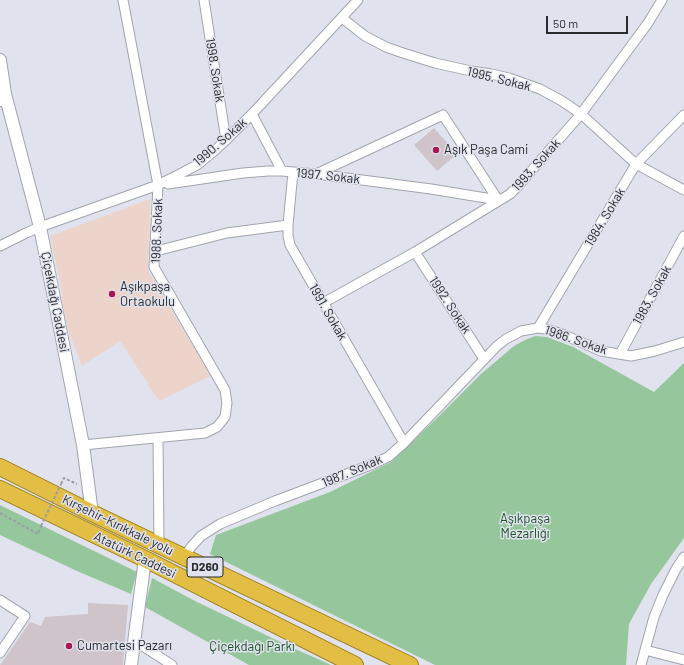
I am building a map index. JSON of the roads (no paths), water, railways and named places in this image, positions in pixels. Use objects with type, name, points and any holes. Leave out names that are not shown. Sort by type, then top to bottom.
[{"type":"highway","name":"Kırşehir-Kırıkkale yolu","points":[[0,468],[410,665]]},
{"type":"highway","name":"Atatürk Caddesi","points":[[0,489],[355,665]]},
{"type":"street","name":"1988. Sokak","points":[[83,445],[205,433],[217,427],[225,417],[227,403],[225,390],[154,267],[158,185],[123,0]]},
{"type":"street","name":"1998. Sokak","points":[[204,0],[226,140]]},
{"type":"street","name":"1990. Sokak","points":[[0,246],[40,227],[158,185],[197,165],[226,140],[252,114],[358,0]]},
{"type":"street","name":"1993. Sokak","points":[[322,303],[415,252],[510,194],[582,114],[648,23],[662,0]]},
{"type":"street","name":"1995. Sokak","points":[[342,18],[365,36],[386,47],[435,63],[491,74],[515,80],[540,89],[582,114],[636,164],[684,190]]},
{"type":"street","name":"Çiçekdağı Caddesi","points":[[0,60],[2,98],[19,144],[40,227],[83,445],[92,513]]},
{"type":"street","points":[[252,114],[282,171]]},
{"type":"street","name":"1984. Sokak","points":[[538,328],[636,164],[684,115]]},
{"type":"street","points":[[316,174],[443,116],[498,200]]},
{"type":"street","name":"1997. Sokak","points":[[158,185],[243,173],[282,171],[431,189],[498,200]]},
{"type":"street","name":"1991. Sokak","points":[[293,172],[288,224],[290,245],[322,303],[404,443]]},
{"type":"street","points":[[156,250],[227,233],[288,224]]},
{"type":"street","name":"1983. Sokak","points":[[620,354],[684,236]]},
{"type":"street","name":"1992. Sokak","points":[[415,252],[484,359]]},
{"type":"street","name":"1986. Sokak","points":[[538,328],[562,334],[601,351],[631,356],[655,351],[684,342]]},
{"type":"street","name":"1987. Sokak","points":[[184,557],[202,536],[220,524],[275,501],[373,464],[388,456],[404,443],[497,346],[506,339],[522,331],[538,328]]},
{"type":"street","points":[[158,438],[159,545]]},
{"type":"street","points":[[641,665],[654,617],[663,595],[684,557]]},
{"type":"street","points":[[131,665],[145,560]]},
{"type":"street","points":[[0,600],[25,616],[0,653]]},
{"type":"street","points":[[135,641],[172,665]]},
{"type":"street","points":[[645,650],[684,660]]},
{"type":"place","name":"Aşık Paşa Cami","points":[[436,150]]},
{"type":"place","name":"Aşıkpaşa Ortaokulu","points":[[112,294]]},
{"type":"place","name":"Cumartesi Pazarı","points":[[69,646]]},
{"type":"park label","name":"Aşıkpaşa Mezarlığı","points":[[525,526]]},
{"type":"park label","name":"Çiçekdağı Parkı","points":[[252,647]]}]
